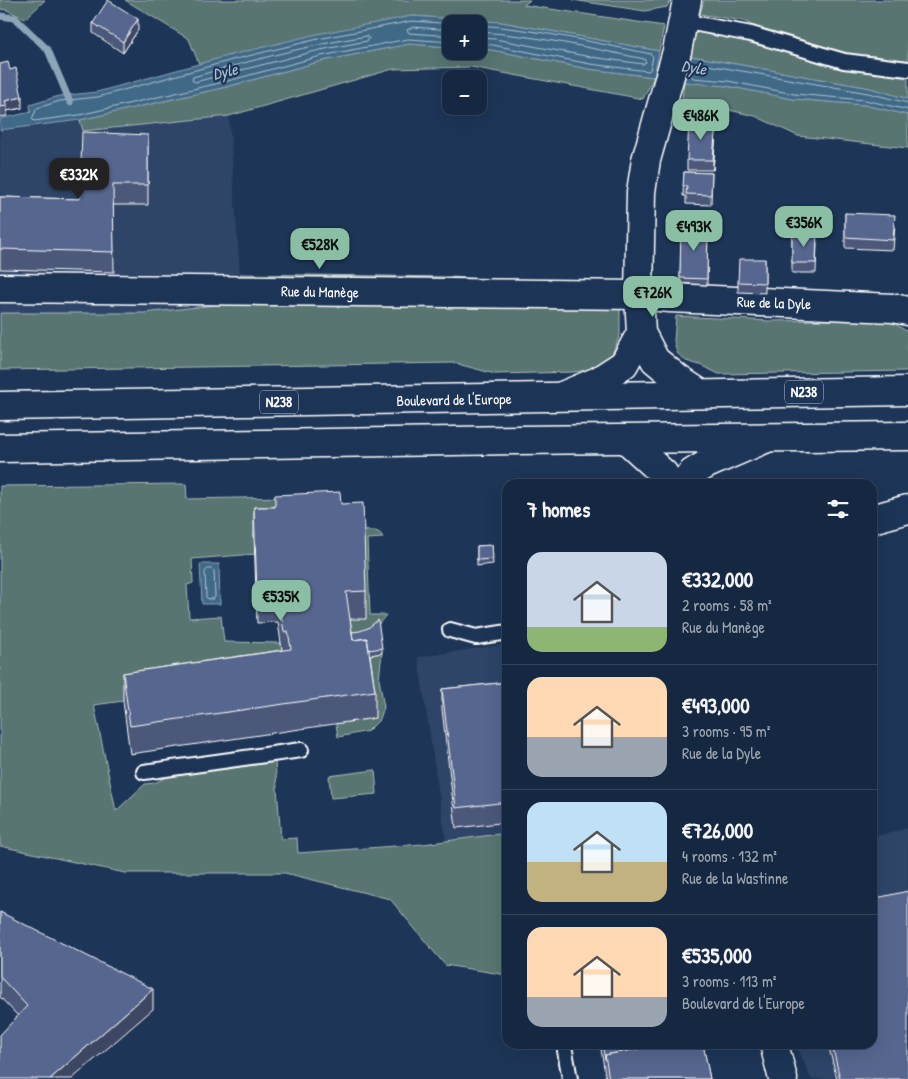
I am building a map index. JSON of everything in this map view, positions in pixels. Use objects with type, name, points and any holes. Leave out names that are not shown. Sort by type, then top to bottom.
[{"type":"main road","points":[[684,11],[677,51],[646,160],[641,192],[639,295],[641,333],[655,360],[678,379],[701,394]]},
{"type":"main road","name":"Rue du Manège","points":[[0,288],[639,295]]},
{"type":"main road","name":"Rue de la Dyle","points":[[639,295],[680,299],[893,308],[908,311]]},
{"type":"main road","points":[[557,398],[598,381],[624,364],[641,333]]},
{"type":"main road","name":"Boulevard de l'Europe","points":[[0,406],[908,391]]},
{"type":"main road","points":[[0,448],[908,436]]},
{"type":"main road","points":[[688,479],[692,473],[707,464],[768,438]]},
{"type":"main road","points":[[627,440],[664,474],[666,479]]},
{"type":"main road","points":[[877,518],[908,509]]},
{"type":"main road","points":[[775,1049],[783,1079]]},
{"type":"lane","points":[[684,11],[751,34],[844,61],[908,69]]},
{"type":"lane","points":[[450,630],[476,637],[502,633]]},
{"type":"lane","points":[[144,772],[301,750]]},
{"type":"lane","points":[[565,1051],[570,1079]]},
{"type":"shaded area","points":[[229,116],[242,302],[144,313],[0,313],[0,130],[80,120],[84,131]]},
{"type":"shaded area","points":[[502,645],[502,834],[446,841],[418,657]]},
{"type":"shaded area","points":[[908,828],[908,1079],[811,1079],[798,1049],[877,1049],[877,836]]},
{"type":"green space","points":[[0,0],[45,0],[25,19],[7,10],[0,9]]},
{"type":"green space","points":[[125,0],[530,0],[524,5],[664,26],[659,51],[487,21],[487,15],[442,15],[442,18],[412,16],[231,55],[199,64],[189,39]]},
{"type":"green space","points":[[573,0],[670,0],[667,7],[645,11]]},
{"type":"green space","points":[[704,0],[908,0],[908,63],[858,57],[782,39],[743,21],[700,14]]},
{"type":"green space","points":[[696,30],[873,71],[908,77],[908,99],[870,88],[691,56]]},
{"type":"green space","points":[[409,44],[442,46],[442,60],[487,60],[487,50],[492,50],[589,69],[654,77],[643,99],[471,67],[393,69],[229,116],[83,131],[80,120],[226,87],[322,61]]},
{"type":"green space","points":[[684,82],[727,86],[793,99],[865,105],[908,115],[908,148],[798,136],[755,116],[682,99]]},
{"type":"green space","points":[[240,274],[450,277],[620,286],[620,335],[612,354],[599,368],[574,372],[495,374],[454,363],[0,370],[0,313],[144,313],[242,302]]},
{"type":"green space","points":[[676,316],[770,321],[887,319],[908,332],[908,371],[719,374],[686,361],[677,353],[674,341]]},
{"type":"green space","points":[[186,484],[187,499],[339,496],[254,534],[255,554],[192,559],[193,583],[187,585],[189,618],[221,616],[224,642],[281,643],[283,659],[123,701],[94,705],[116,811],[145,784],[155,783],[166,777],[275,762],[281,839],[297,838],[298,853],[423,844],[502,834],[502,974],[445,965],[390,899],[285,873],[125,873],[0,846],[0,486]]},
{"type":"green space","points":[[363,531],[378,532],[383,538],[367,539],[370,615],[386,615],[378,625],[349,637],[346,619]]},
{"type":"green space","points":[[382,653],[379,679],[384,707],[380,719],[368,731],[338,737],[336,724],[375,718],[351,658]]},
{"type":"green space","points":[[375,770],[377,794],[331,798],[329,776]]},
{"type":"water","name":"Dyle","points":[[412,16],[442,18],[442,46],[409,44],[322,61],[226,87],[80,120],[0,130],[0,119],[31,112],[30,105],[59,96],[97,92],[231,55],[317,34]]},
{"type":"water","points":[[487,21],[659,51],[654,77],[589,69],[487,50]]},
{"type":"water","name":"Dyle","points":[[691,56],[870,88],[908,99],[908,115],[865,105],[793,99],[727,86],[684,82]]},
{"type":"water","points":[[200,564],[219,564],[220,604],[202,604]]},
{"type":"building","points":[[108,0],[138,19],[123,42],[93,23]]},
{"type":"building","points":[[8,62],[10,70],[16,68],[22,97],[5,101],[7,106],[0,107],[0,64]]},
{"type":"building","points":[[689,121],[716,122],[713,160],[687,160]]},
{"type":"building","points":[[82,132],[148,135],[148,185],[113,185],[114,252],[0,249],[0,197],[80,199]]},
{"type":"building","points":[[684,172],[712,173],[711,195],[686,194],[687,186],[683,186]]},
{"type":"building","points":[[845,213],[895,215],[893,240],[845,237]]},
{"type":"building","points":[[681,224],[708,225],[707,279],[680,278]]},
{"type":"building","points":[[792,233],[817,233],[816,263],[792,263]]},
{"type":"building","points":[[739,259],[765,259],[765,283],[738,282]]},
{"type":"building","points":[[340,492],[341,504],[363,503],[366,591],[346,592],[353,640],[367,638],[375,691],[130,726],[123,673],[291,649],[288,631],[284,632],[278,594],[257,595],[254,507],[275,507],[275,495]]},
{"type":"building","points":[[492,545],[493,559],[477,560],[477,546]]},
{"type":"building","points":[[378,620],[382,648],[369,650],[367,638],[353,640],[352,632],[368,628]]},
{"type":"building","points":[[502,683],[502,803],[456,808],[442,689]]},
{"type":"building","points":[[908,891],[908,1079],[840,1079],[833,1049],[877,1049],[877,898]]},
{"type":"building","points":[[0,912],[153,989],[50,1079],[0,1079],[0,1035],[27,1006],[0,977]]},
{"type":"building","points":[[603,1049],[637,1049],[605,1055],[605,1059]]},
{"type":"building","points":[[637,1049],[704,1049],[710,1079],[609,1079],[605,1055]]},
{"type":"waterway","points":[[0,16],[15,18],[48,50],[70,102]]}]
